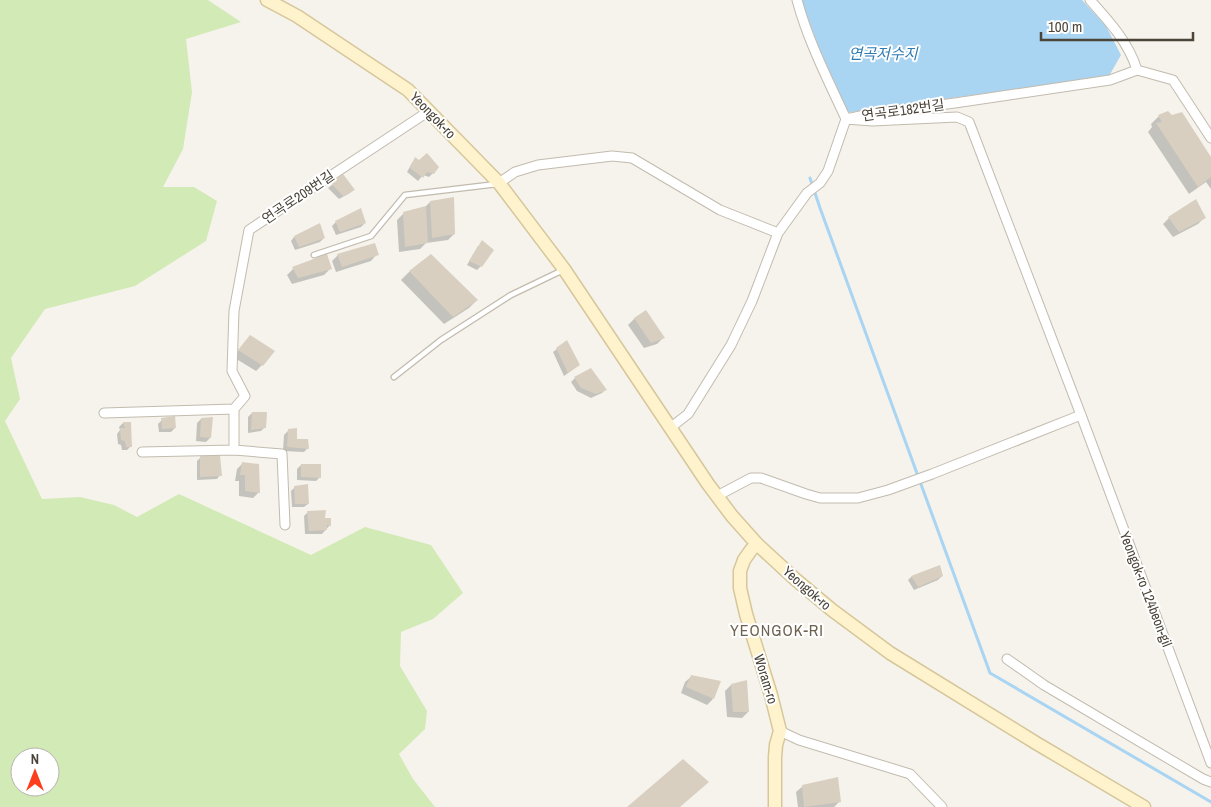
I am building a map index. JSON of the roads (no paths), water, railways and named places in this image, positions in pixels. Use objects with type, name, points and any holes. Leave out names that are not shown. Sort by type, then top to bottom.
[{"type":"street","name":"Yeongok-ro","points":[[268,0],[296,16],[408,90],[499,183],[564,270],[717,496],[732,516],[758,544],[795,579],[832,610],[890,653],[1144,807]]},
{"type":"street","points":[[797,0],[802,18],[822,67],[846,119]]},
{"type":"street","points":[[1090,0],[1113,26],[1134,57],[1138,70],[1173,80],[1211,138]]},
{"type":"street","name":"연곡로182번길","points":[[670,428],[688,414],[731,345],[752,301],[778,233],[807,193],[820,183],[828,171],[846,119],[1110,80],[1138,70]]},
{"type":"street","name":"연곡로209번길","points":[[234,450],[234,409],[245,396],[232,371],[234,311],[249,230],[428,111]]},
{"type":"street","name":"Yeongok-ro 124beon-gil","points":[[846,119],[872,121],[957,117],[969,122],[1211,763]]},
{"type":"street","points":[[499,183],[515,172],[538,165],[612,156],[632,158],[720,210],[778,233]]},
{"type":"street","points":[[104,413],[234,409]]},
{"type":"street","points":[[717,496],[751,478],[761,478],[820,498],[858,498],[888,490],[932,474],[1080,415]]},
{"type":"street","points":[[142,452],[234,450],[282,454],[285,525]]},
{"type":"street","name":"Woram-ro","points":[[758,544],[744,560],[740,571],[740,588],[780,731],[774,757],[775,807]]},
{"type":"street","points":[[1007,660],[1044,684],[1211,782]]},
{"type":"street","points":[[780,731],[799,740],[910,774],[942,807]]},
{"type":"lane","points":[[314,255],[371,236],[406,195],[499,183]]},
{"type":"lane","points":[[394,377],[441,340],[511,295],[564,270]]},
{"type":"water","name":"연곡저수지","points":[[801,0],[1082,0],[1106,26],[1121,55],[1109,76],[843,112]]},
{"type":"waterway","points":[[810,178],[990,673],[1211,802]]},
{"type":"district","name":"YEONGOK-RI","points":[[777,630]]}]
